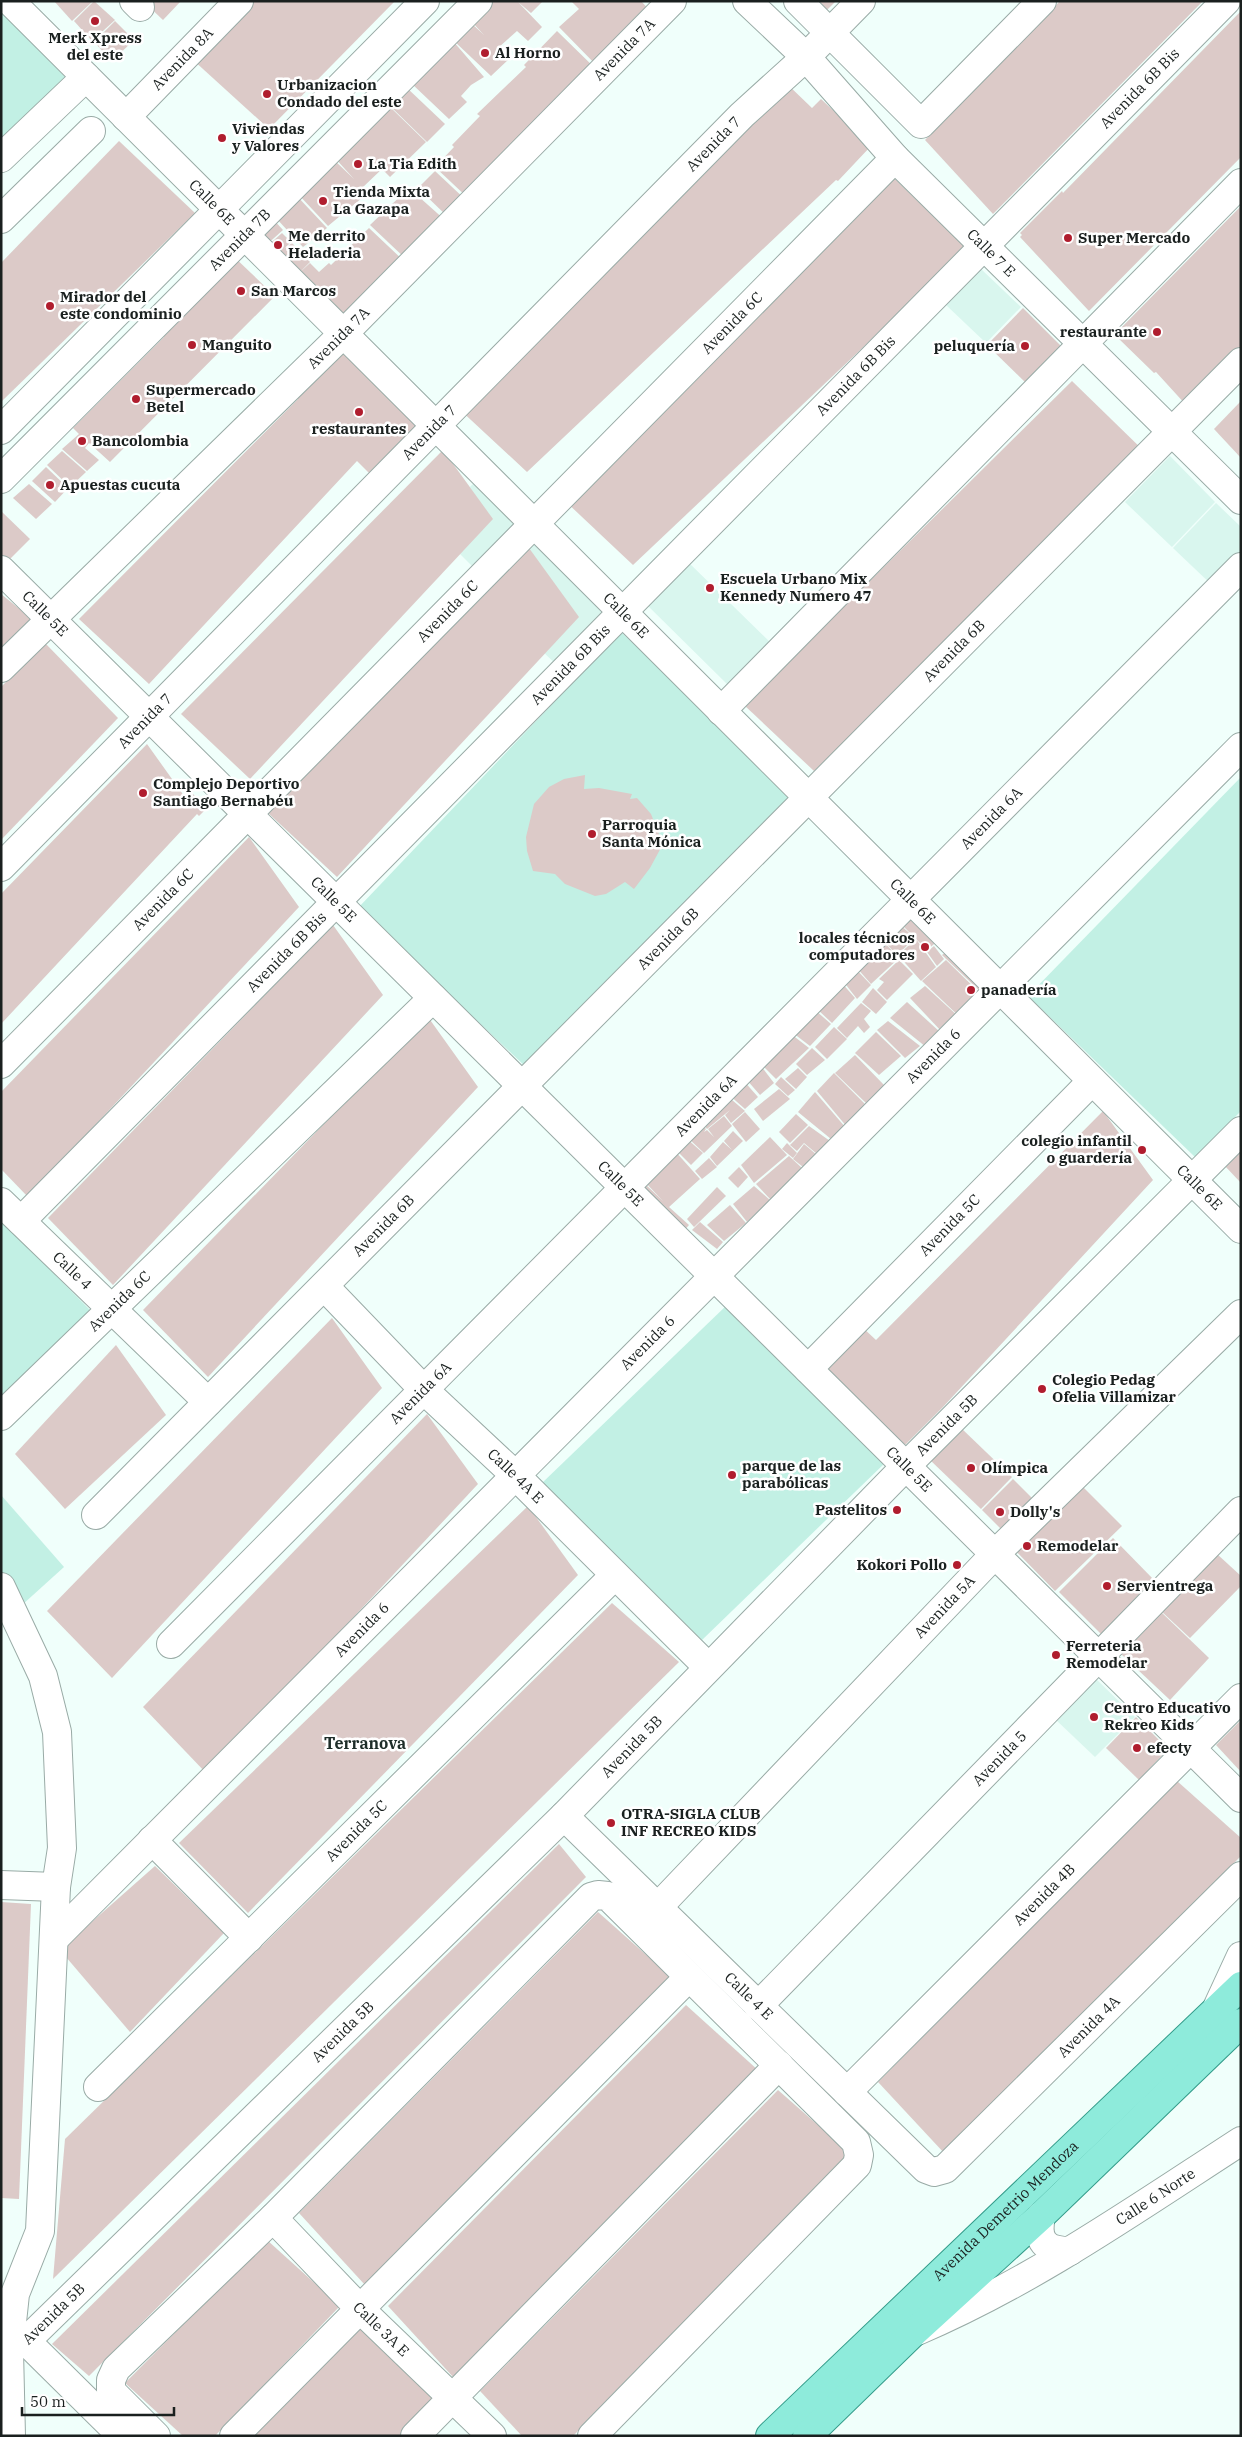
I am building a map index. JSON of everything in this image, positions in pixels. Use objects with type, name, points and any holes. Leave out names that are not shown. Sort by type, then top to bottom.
[{"type":"main road","name":"Avenida Demetrio Mendoza","points":[[770,2436],[1241,1986]]},
{"type":"main road","name":"Avenida Demetrio Mendoza","points":[[807,2436],[914,2332],[1041,2216],[1241,2023]]},
{"type":"street","name":"Calle 6E","points":[[10,1],[1241,1229]]},
{"type":"street","name":"Avenida 8A","points":[[126,117],[239,1]]},
{"type":"street","points":[[1,430],[425,1]]},
{"type":"street","name":"Avenida 7B","points":[[1,479],[478,1]]},
{"type":"street","name":"Avenida 7A","points":[[1,668],[343,334],[672,1]]},
{"type":"street","name":"Calle 7 E","points":[[747,1],[806,57],[895,158],[1241,500]]},
{"type":"street","points":[[798,1],[921,124],[1042,1]]},
{"type":"street","name":"Avenida 7","points":[[1,867],[742,115],[806,57],[861,1]]},
{"type":"street","name":"Avenida 6B Bis","points":[[21,1221],[1226,1]]},
{"type":"street","points":[[1,158],[86,77]]},
{"type":"street","points":[[1,219],[91,131]]},
{"type":"street","name":"Avenida 6C","points":[[1,1064],[895,158]]},
{"type":"street","points":[[721,710],[1241,183]]},
{"type":"street","name":"Avenida 6B","points":[[96,1516],[1241,362]]},
{"type":"street","points":[[52,379],[78,402]]},
{"type":"street","name":"Avenida 6A","points":[[171,1644],[1241,568]]},
{"type":"street","name":"Calle 5E","points":[[1,570],[1241,1798]]},
{"type":"street","name":"Avenida 6","points":[[55,1938],[1241,747]]},
{"type":"street","name":"Avenida 6C","points":[[1,1416],[433,998]]},
{"type":"street","name":"Avenida 5C","points":[[808,1369],[1092,1081]]},
{"type":"street","name":"Avenida 5B","points":[[18,2346],[564,1816],[906,1466],[1241,1131]]},
{"type":"street","name":"Calle 4","points":[[1,1202],[208,1402]]},
{"type":"street","name":"Calle 4A E","points":[[324,1286],[424,1390],[516,1475],[708,1667]]},
{"type":"street","name":"Avenida 5A","points":[[658,1907],[995,1554],[1241,1314]]},
{"type":"street","name":"Avenida 5","points":[[758,2006],[1241,1511]]},
{"type":"street","name":"Avenida 5C","points":[[98,2087],[615,1575]]},
{"type":"street","points":[[1,1587],[43,1676],[56,1732],[62,1848],[56,1887],[40,2231],[15,2294],[18,2346],[11,2436]]},
{"type":"street","name":"Avenida 4B","points":[[847,2092],[1241,1698]]},
{"type":"street","name":"Calle 4 E","points":[[564,1816],[926,2169],[934,2172]]},
{"type":"street","points":[[152,1840],[249,1938]]},
{"type":"street","name":"Avenida 4A","points":[[934,2172],[945,2169],[1241,1876]]},
{"type":"street","points":[[1,1885],[56,1887]]},
{"type":"street","points":[[156,2436],[111,2391],[111,2380],[116,2370],[273,2218],[591,1897],[598,1894],[608,1896],[779,2065],[856,2142],[859,2154],[857,2165],[592,2436]]},
{"type":"street","points":[[1216,2010],[1241,1956]]},
{"type":"street","points":[[234,2436],[689,1977]]},
{"type":"street","points":[[415,2436],[779,2065]]},
{"type":"street","name":"Calle 6 Norte","points":[[914,2332],[960,2313],[1070,2251],[1241,2141]]},
{"type":"street","points":[[1041,2216],[1038,2230],[1044,2243],[1056,2251],[1070,2251]]},
{"type":"street","name":"Calle 3A E","points":[[273,2218],[361,2310],[492,2436]]},
{"type":"street","points":[[18,2346],[122,2436]]},
{"type":"shaded area","points":[[1,11],[69,81],[1,148]]},
{"type":"shaded area","points":[[981,269],[1021,307],[986,343],[946,305]]},
{"type":"shaded area","points":[[1170,456],[1215,502],[1172,547],[1125,502]]},
{"type":"shaded area","points":[[477,480],[522,525],[477,571],[431,525]]},
{"type":"shaded area","points":[[1216,503],[1241,527],[1241,558],[1213,586],[1173,548]]},
{"type":"shaded area","points":[[526,537],[612,618],[562,670],[475,587]]},
{"type":"shaded area","points":[[685,559],[774,646],[731,688],[643,601]]},
{"type":"shaded area","points":[[621,632],[801,803],[529,1070],[358,908]]},
{"type":"shaded area","points":[[1241,777],[1241,1111],[1195,1157],[1028,996]]},
{"type":"shaded area","points":[[1,1220],[92,1312],[1,1400]]},
{"type":"shaded area","points":[[728,1304],[886,1462],[702,1640],[542,1483]]},
{"type":"shaded area","points":[[1,1495],[64,1567],[1,1624]]},
{"type":"shaded area","name":"Centro Educativo Rekreo Kids","points":[[1094,1677],[1135,1717],[1095,1757],[1054,1718]]},
{"type":"building","points":[[54,1],[93,1],[72,21]]},
{"type":"building","name":"Merk Xpress del este","points":[[94,1],[115,20],[92,41],[74,21]]},
{"type":"building","points":[[143,1],[181,1],[163,20]]},
{"type":"building","name":"Urbanizacion Condado del este","points":[[249,1],[395,1],[269,129],[192,59]]},
{"type":"building","points":[[490,1],[543,1],[531,13],[518,2],[542,27],[528,41],[517,31],[498,48],[509,59],[491,76],[453,40],[470,22],[484,35],[471,21]]},
{"type":"building","points":[[571,1],[641,1],[654,15],[600,69],[559,27],[579,9]]},
{"type":"building","points":[[818,1],[836,1],[827,10]]},
{"type":"building","points":[[1060,1],[1203,1],[993,214],[925,140]]},
{"type":"building","points":[[1241,11],[1241,157],[1089,311],[1020,237],[1022,235],[1020,233],[1062,191],[1063,193]]},
{"type":"building","points":[[115,21],[134,40],[112,61],[94,42]]},
{"type":"building","points":[[557,31],[598,71],[469,199],[435,167],[454,147],[452,145],[480,116],[477,114],[526,67],[524,65]]},
{"type":"building","points":[[453,41],[484,77],[471,85],[461,96],[467,102],[449,119],[411,83]]},
{"type":"building","points":[[785,82],[812,108],[821,99],[871,146],[838,181],[836,180],[527,472],[457,407]]},
{"type":"building","points":[[406,87],[445,124],[427,142],[389,105]]},
{"type":"building","points":[[388,105],[426,142],[390,177],[382,169],[362,188],[368,193],[328,226],[298,194],[333,159],[354,179],[335,158]]},
{"type":"building","name":"Mirador del este condominio","points":[[119,141],[195,213],[1,402],[1,263]]},
{"type":"building","points":[[435,171],[467,201],[450,219],[418,188]]},
{"type":"building","points":[[891,175],[967,249],[633,565],[564,500]]},
{"type":"building","points":[[409,188],[446,221],[407,260],[370,225]]},
{"type":"building","points":[[296,195],[327,228],[303,247],[275,217]]},
{"type":"building","points":[[1241,206],[1241,351],[1187,406],[1156,372],[1154,373],[1117,337],[1120,333],[1118,331]]},
{"type":"building","points":[[272,218],[283,230],[264,247],[253,236]]},
{"type":"building","points":[[369,228],[406,263],[342,327],[265,248],[282,233],[291,242],[284,249],[292,243],[310,262],[298,274],[310,263],[319,272],[329,263],[331,265]]},
{"type":"building","points":[[231,254],[275,296],[110,462],[89,443],[85,448],[99,460],[87,471],[62,449],[79,434],[73,428],[164,337],[157,332]]},
{"type":"building","name":"peluquería","points":[[1023,308],[1063,348],[1027,384],[987,345]]},
{"type":"building","points":[[338,345],[429,431],[378,482],[357,461],[149,684],[79,619],[298,399],[291,392]]},
{"type":"building","points":[[1072,381],[1148,455],[814,771],[744,705]]},
{"type":"building","points":[[1241,401],[1241,458],[1214,429]]},
{"type":"building","points":[[443,450],[493,519],[250,779],[181,714]]},
{"type":"building","points":[[62,451],[86,472],[70,487],[47,465]]},
{"type":"building","name":"Apuestas cucuta","points":[[46,467],[68,488],[55,502],[32,481]]},
{"type":"building","points":[[29,484],[52,504],[36,519],[13,498]]},
{"type":"building","points":[[1,511],[30,539],[6,563],[1,558]]},
{"type":"building","points":[[529,548],[579,617],[337,877],[267,812]]},
{"type":"building","points":[[1,594],[32,619],[1,648]]},
{"type":"building","points":[[45,643],[118,718],[1,840],[1,687]]},
{"type":"building","points":[[147,744],[187,800],[193,794],[207,808],[199,816],[197,814],[1,1024],[1,894]]},
{"type":"building","name":"Parroquia Santa Mónica","points":[[585,775],[584,789],[599,788],[632,794],[630,799],[637,798],[651,814],[663,844],[650,868],[634,889],[625,882],[606,894],[595,896],[565,884],[555,874],[533,871],[527,851],[526,837],[534,804],[549,787],[564,779]]},
{"type":"building","points":[[249,837],[299,907],[28,1197],[1,1169],[1,1092]]},
{"type":"building","points":[[910,909],[940,939],[927,950],[898,921]]},
{"type":"building","points":[[898,923],[915,938],[897,955],[882,939]]},
{"type":"building","points":[[333,925],[383,995],[113,1285],[48,1218]]},
{"type":"building","points":[[916,939],[936,967],[921,981],[898,955]]},
{"type":"building","points":[[883,941],[899,958],[871,984],[857,968]]},
{"type":"building","points":[[934,946],[944,959],[937,966],[927,952]]},
{"type":"building","points":[[951,948],[992,989],[985,996],[942,955]]},
{"type":"building","points":[[899,960],[913,974],[887,1000],[877,990],[884,982],[879,979]]},
{"type":"building","points":[[946,960],[985,998],[964,1021],[922,981]]},
{"type":"building","points":[[855,968],[871,985],[857,999],[843,981]]},
{"type":"building","points":[[841,982],[855,998],[832,1023],[817,1009]]},
{"type":"building","points":[[925,986],[959,1017],[942,1032],[910,998]]},
{"type":"building","points":[[873,988],[887,1002],[876,1014],[862,1002]]},
{"type":"building","points":[[907,1002],[940,1032],[926,1047],[890,1018]]},
{"type":"building","points":[[861,1003],[871,1011],[864,1019],[870,1027],[864,1033],[858,1026],[847,1038],[837,1028]]},
{"type":"building","points":[[815,1010],[831,1024],[810,1046],[793,1033]]},
{"type":"building","points":[[428,1017],[478,1087],[208,1377],[143,1310]]},
{"type":"building","points":[[888,1021],[920,1046],[905,1058],[877,1030]]},
{"type":"building","points":[[834,1027],[847,1039],[827,1059],[815,1047]]},
{"type":"building","points":[[876,1032],[901,1056],[879,1075],[855,1053]]},
{"type":"building","points":[[791,1034],[809,1048],[776,1079],[762,1065]]},
{"type":"building","points":[[812,1048],[825,1060],[807,1075],[796,1064]]},
{"type":"building","points":[[855,1055],[884,1085],[867,1104],[835,1073]]},
{"type":"building","points":[[761,1066],[774,1083],[760,1095],[746,1079]]},
{"type":"building","points":[[798,1068],[807,1077],[796,1089],[785,1079]]},
{"type":"building","points":[[834,1073],[866,1105],[847,1127],[817,1091]]},
{"type":"building","points":[[781,1077],[795,1090],[788,1096],[775,1084]]},
{"type":"building","points":[[743,1080],[758,1097],[745,1109],[728,1094]]},
{"type":"building","points":[[779,1089],[790,1099],[763,1121],[754,1109]]},
{"type":"building","points":[[815,1092],[846,1128],[831,1139],[798,1112]]},
{"type":"building","points":[[725,1094],[745,1111],[731,1123],[725,1115],[730,1110],[707,1129],[701,1122],[713,1112],[718,1116],[711,1109]]},
{"type":"building","points":[[1103,1111],[1153,1180],[943,1407],[903,1447],[822,1366],[861,1326],[876,1340]]},
{"type":"building","points":[[745,1112],[760,1129],[746,1142],[732,1124]]},
{"type":"building","points":[[796,1114],[808,1125],[790,1143],[779,1132]]},
{"type":"building","points":[[724,1116],[732,1126],[704,1153],[687,1137],[700,1123],[706,1129],[704,1132],[707,1130],[714,1137],[708,1129]]},
{"type":"building","points":[[809,1126],[830,1141],[817,1154],[804,1143],[797,1151],[790,1145]]},
{"type":"building","points":[[733,1131],[743,1141],[717,1166],[710,1157],[723,1142],[732,1150],[724,1141]]},
{"type":"building","points":[[770,1137],[787,1155],[754,1183],[741,1165]]},
{"type":"building","points":[[686,1138],[703,1153],[691,1165],[675,1149]]},
{"type":"building","points":[[787,1143],[797,1153],[793,1158],[782,1149]]},
{"type":"building","points":[[804,1144],[817,1155],[803,1167],[793,1159]]},
{"type":"building","points":[[1241,1148],[1241,1183],[1224,1165]]},
{"type":"building","points":[[675,1151],[700,1179],[669,1207],[689,1225],[681,1234],[636,1188],[643,1182],[663,1201],[644,1181]]},
{"type":"building","points":[[789,1156],[802,1168],[771,1200],[756,1184]]},
{"type":"building","points":[[709,1158],[717,1167],[702,1179],[695,1171]]},
{"type":"building","points":[[739,1167],[748,1177],[738,1188],[728,1178]]},
{"type":"building","points":[[754,1186],[770,1200],[747,1222],[733,1204]]},
{"type":"building","points":[[717,1187],[726,1196],[694,1227],[687,1219]]},
{"type":"building","points":[[730,1205],[746,1223],[724,1241],[707,1225]]},
{"type":"building","points":[[700,1222],[723,1242],[717,1249],[692,1230]]},
{"type":"building","points":[[332,1318],[382,1388],[112,1678],[47,1611]]},
{"type":"building","points":[[116,1345],[166,1415],[65,1509],[15,1454]]},
{"type":"building","points":[[427,1414],[478,1484],[207,1774],[143,1707]]},
{"type":"building","name":"Olímpica","points":[[960,1427],[1012,1477],[981,1509],[929,1459]]},
{"type":"building","points":[[1013,1479],[1038,1504],[1007,1535],[982,1510]]},
{"type":"building","points":[[1076,1480],[1122,1526],[1055,1591],[1010,1545]]},
{"type":"building","points":[[528,1506],[578,1575],[248,1913],[179,1843]]},
{"type":"building","name":"Servientrega","points":[[1113,1538],[1155,1581],[1101,1634],[1059,1592]]},
{"type":"building","points":[[1217,1554],[1241,1576],[1241,1586],[1190,1638],[1161,1611]]},
{"type":"building","points":[[612,1603],[679,1662],[53,2279],[65,2139]]},
{"type":"building","points":[[1160,1611],[1209,1658],[1170,1700],[1120,1653]]},
{"type":"building","name":"efecty","points":[[1136,1717],[1168,1749],[1139,1780],[1106,1748]]},
{"type":"building","points":[[1241,1720],[1241,1772],[1216,1745]]},
{"type":"building","points":[[1177,1781],[1241,1838],[1241,1856],[945,2154],[878,2082]]},
{"type":"building","points":[[559,1844],[586,1877],[89,2376],[52,2344]]},
{"type":"building","points":[[155,1866],[224,1933],[130,2032],[60,1950]]},
{"type":"building","points":[[1,1902],[31,1904],[19,2199],[1,2198]]},
{"type":"building","points":[[598,1912],[671,1977],[365,2285],[299,2213]]},
{"type":"building","points":[[686,2005],[759,2071],[454,2378],[388,2306]]},
{"type":"building","points":[[778,2090],[852,2155],[573,2436],[522,2436],[480,2391]]},
{"type":"building","points":[[267,2240],[340,2306],[215,2436],[183,2436],[125,2383]]},
{"type":"building","points":[[360,2328],[441,2399],[401,2436],[250,2436]]},
{"type":"place","name":"Merk Xpress del este","points":[[95,21]]},
{"type":"place","name":"Al Horno","points":[[485,53]]},
{"type":"place","name":"Urbanizacion Condado del este","points":[[267,94]]},
{"type":"place","name":"Viviendas y Valores","points":[[222,138]]},
{"type":"place","name":"La Tia Edith","points":[[358,164]]},
{"type":"place","name":"Tienda Mixta La Gazapa","points":[[323,201]]},
{"type":"place","name":"Super Mercado","points":[[1068,238]]},
{"type":"place","name":"Me derrito Heladeria","points":[[278,245]]},
{"type":"place","name":"San Marcos","points":[[241,291]]},
{"type":"place","name":"Mirador del este condominio","points":[[50,306]]},
{"type":"place","name":"restaurante","points":[[1157,332]]},
{"type":"place","name":"Manguito","points":[[192,345]]},
{"type":"place","name":"peluquería","points":[[1025,346]]},
{"type":"place","name":"Supermercado Betel","points":[[136,399]]},
{"type":"place","name":"restaurantes","points":[[359,412]]},
{"type":"place","name":"Bancolombia","points":[[82,441]]},
{"type":"place","name":"Apuestas cucuta","points":[[50,485]]},
{"type":"place","name":"Escuela Urbano Mix Kennedy Numero 47","points":[[710,588]]},
{"type":"place","name":"Complejo Deportivo Santiago Bernabéu","points":[[143,793]]},
{"type":"place","name":"Parroquia Santa Mónica","points":[[592,834]]},
{"type":"place","name":"locales técnicos computadores","points":[[925,947]]},
{"type":"place","name":"panadería","points":[[971,990]]},
{"type":"place","name":"colegio infantil o guardería","points":[[1142,1150]]},
{"type":"place","name":"Colegio Pedag Ofelia Villamizar","points":[[1042,1389]]},
{"type":"place","name":"Olímpica","points":[[971,1468]]},
{"type":"place","name":"parque de las parabólicas","points":[[732,1475]]},
{"type":"place","name":"Pastelitos","points":[[897,1510]]},
{"type":"place","name":"Dolly's","points":[[1000,1512]]},
{"type":"place","name":"Remodelar","points":[[1027,1546]]},
{"type":"place","name":"Kokori Pollo","points":[[957,1565]]},
{"type":"place","name":"Servientrega","points":[[1107,1586]]},
{"type":"place","name":"Ferreteria Remodelar","points":[[1056,1655]]},
{"type":"place","name":"Centro Educativo Rekreo Kids","points":[[1094,1717]]},
{"type":"place","name":"efecty","points":[[1137,1748]]},
{"type":"place","name":"OTRA-SIGLA CLUB INF RECREO KIDS","points":[[611,1823]]},
{"type":"district","name":"Terranova","points":[[365,1743]]}]
